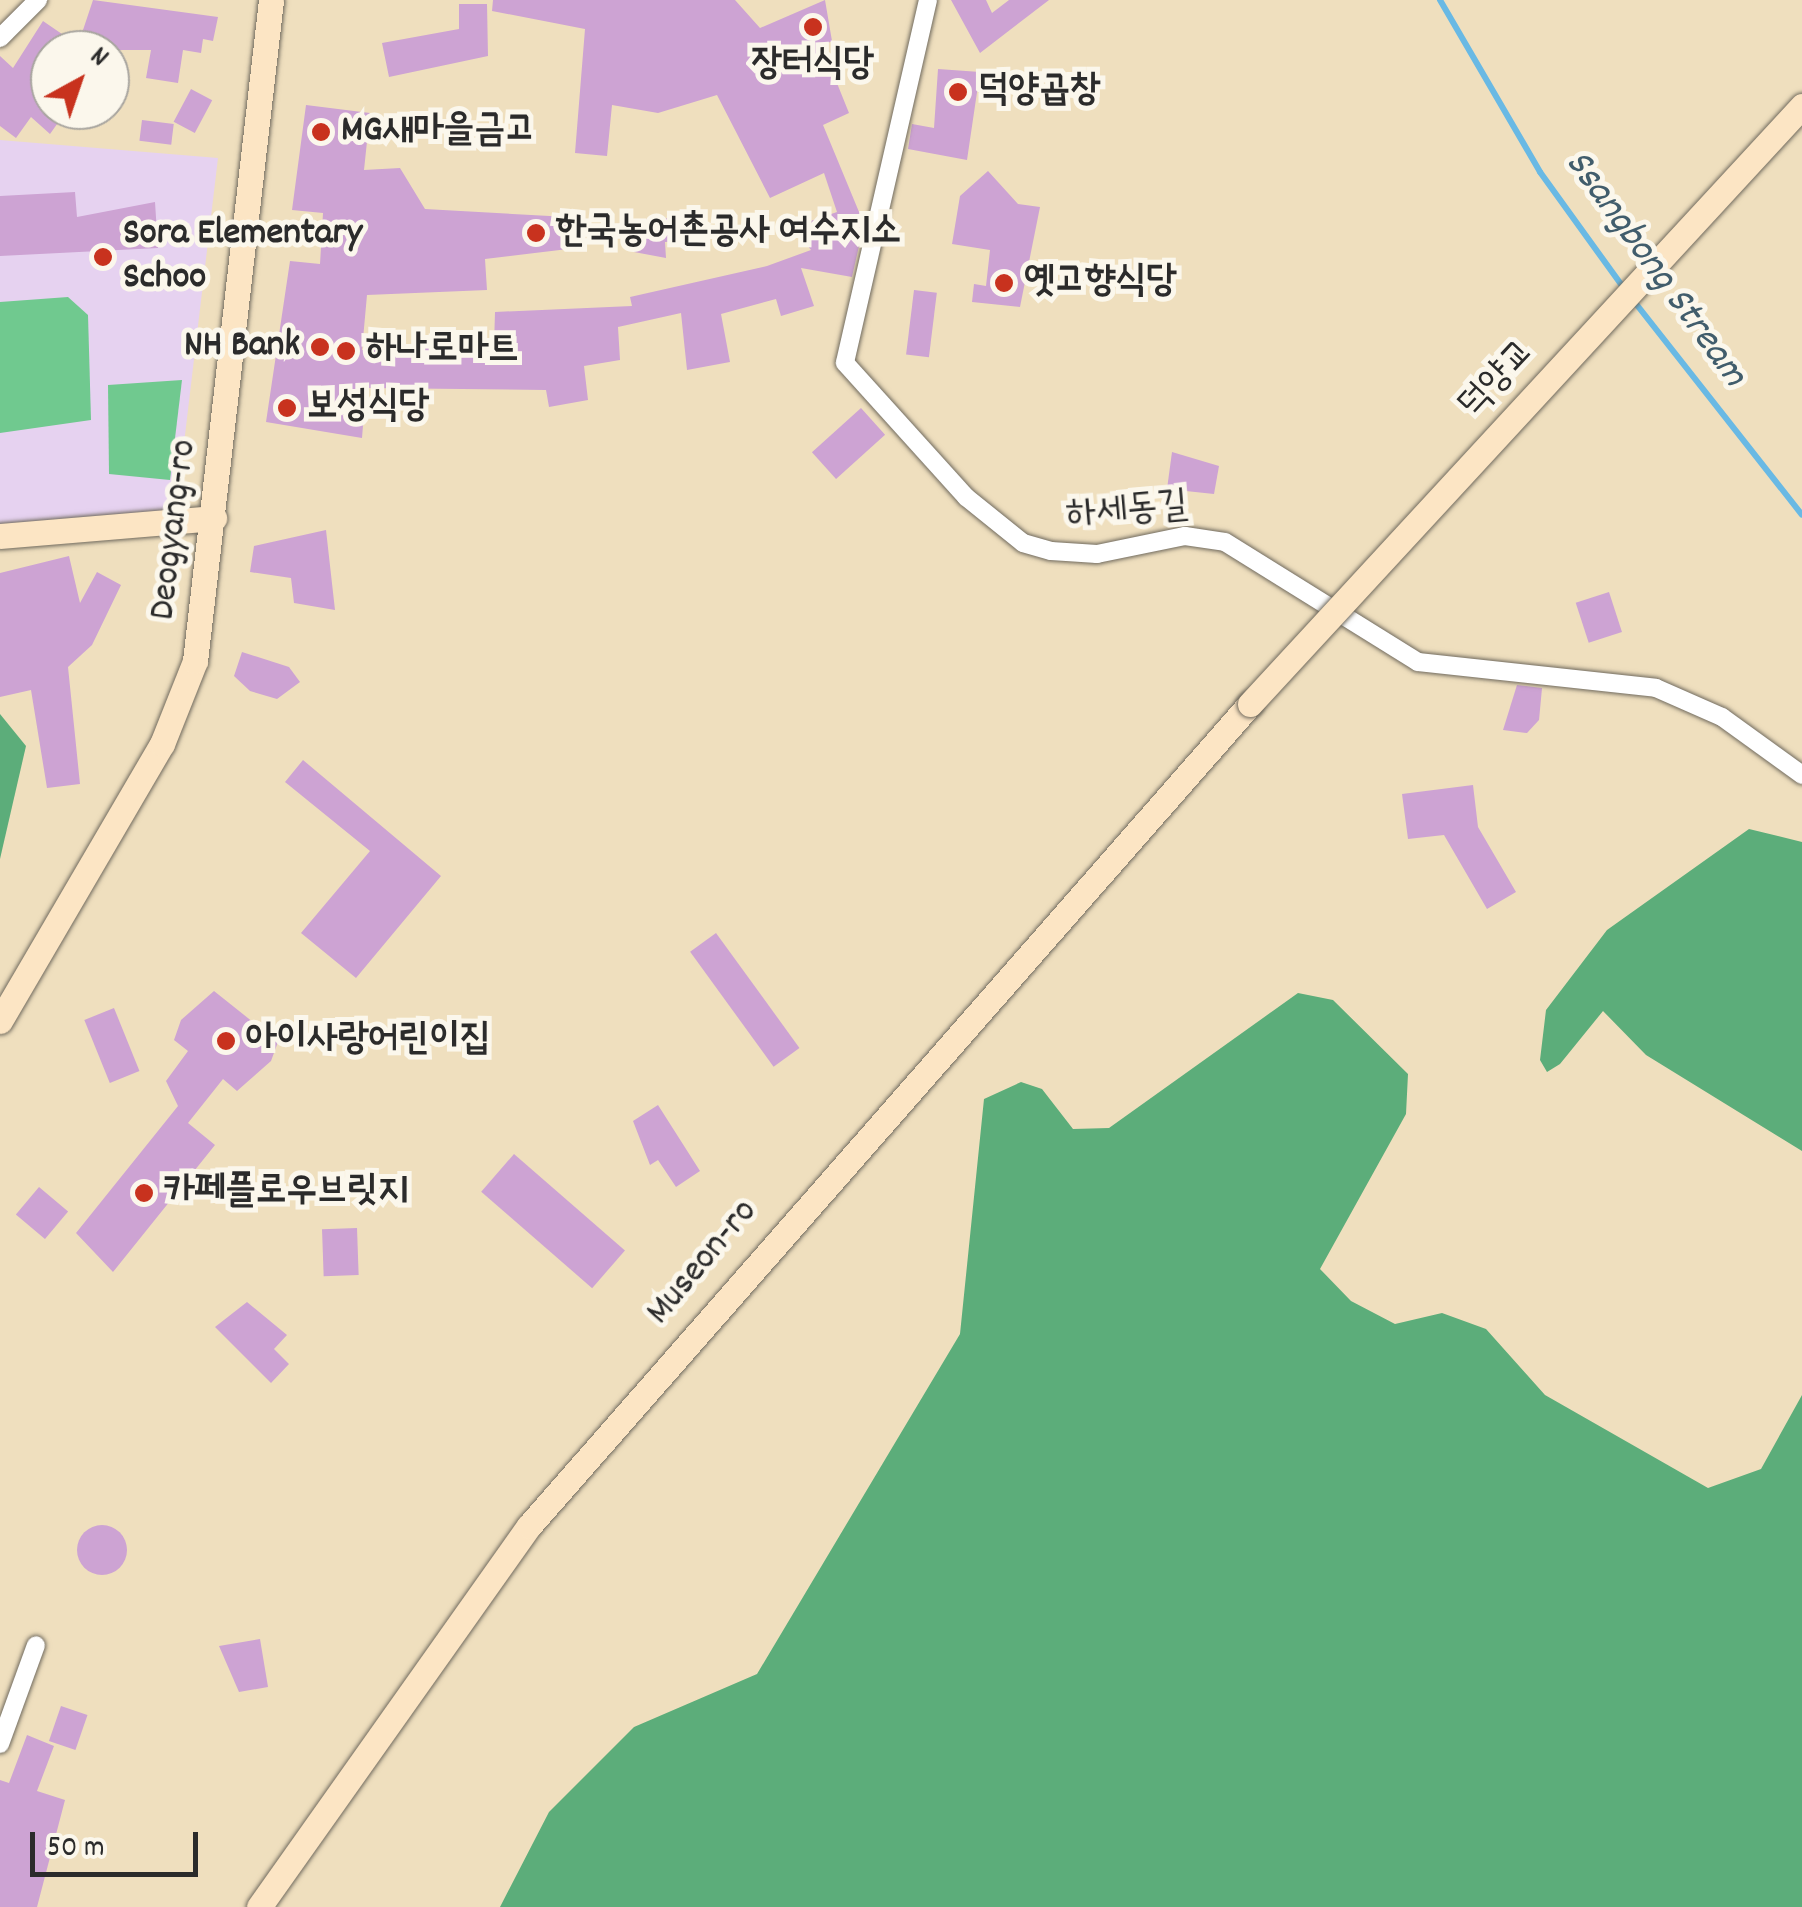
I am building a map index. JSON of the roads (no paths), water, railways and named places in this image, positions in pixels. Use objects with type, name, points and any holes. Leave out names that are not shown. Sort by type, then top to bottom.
[{"type":"street","points":[[0,38],[38,0]]},
{"type":"street","name":"Deogyang-ro","points":[[0,1021],[178,711],[200,643],[271,0]]},
{"type":"street","name":"하세동길","points":[[931,4],[845,363],[966,497],[1023,542],[1052,551],[1104,553],[1186,536],[1225,542],[1418,662],[1656,688],[1722,717],[1802,775]]},
{"type":"street","name":"덕양교","points":[[1250,704],[1802,106]]},
{"type":"street","points":[[0,536],[214,518]]},
{"type":"street","name":"Museon-ro","points":[[259,1907],[529,1526],[1250,704]]},
{"type":"street","points":[[0,1744],[36,1646]]},
{"type":"waterway","name":"Ssangbong Stream","points":[[1440,0],[1540,172],[1625,290]]},
{"type":"waterway","name":"Ssangbong Stream","points":[[1633,300],[1802,515]]},
{"type":"place","name":"장터식당","points":[[813,27]]},
{"type":"place","name":"덕양곱창","points":[[958,92]]},
{"type":"place","name":"MG새마을금고","points":[[321,132]]},
{"type":"place","name":"한국농어촌공사 여수지소","points":[[536,233]]},
{"type":"place","name":"Sora Elementary Schoo","points":[[103,257]]},
{"type":"place","name":"옛고향식당","points":[[1004,283]]},
{"type":"place","name":"NH Bank","points":[[320,347]]},
{"type":"place","name":"하나로마트","points":[[346,351]]},
{"type":"place","name":"보성식당","points":[[287,408]]},
{"type":"place","name":"아이사랑어린이집","points":[[226,1041]]},
{"type":"place","name":"카페플로우브릿지","points":[[144,1193]]}]
